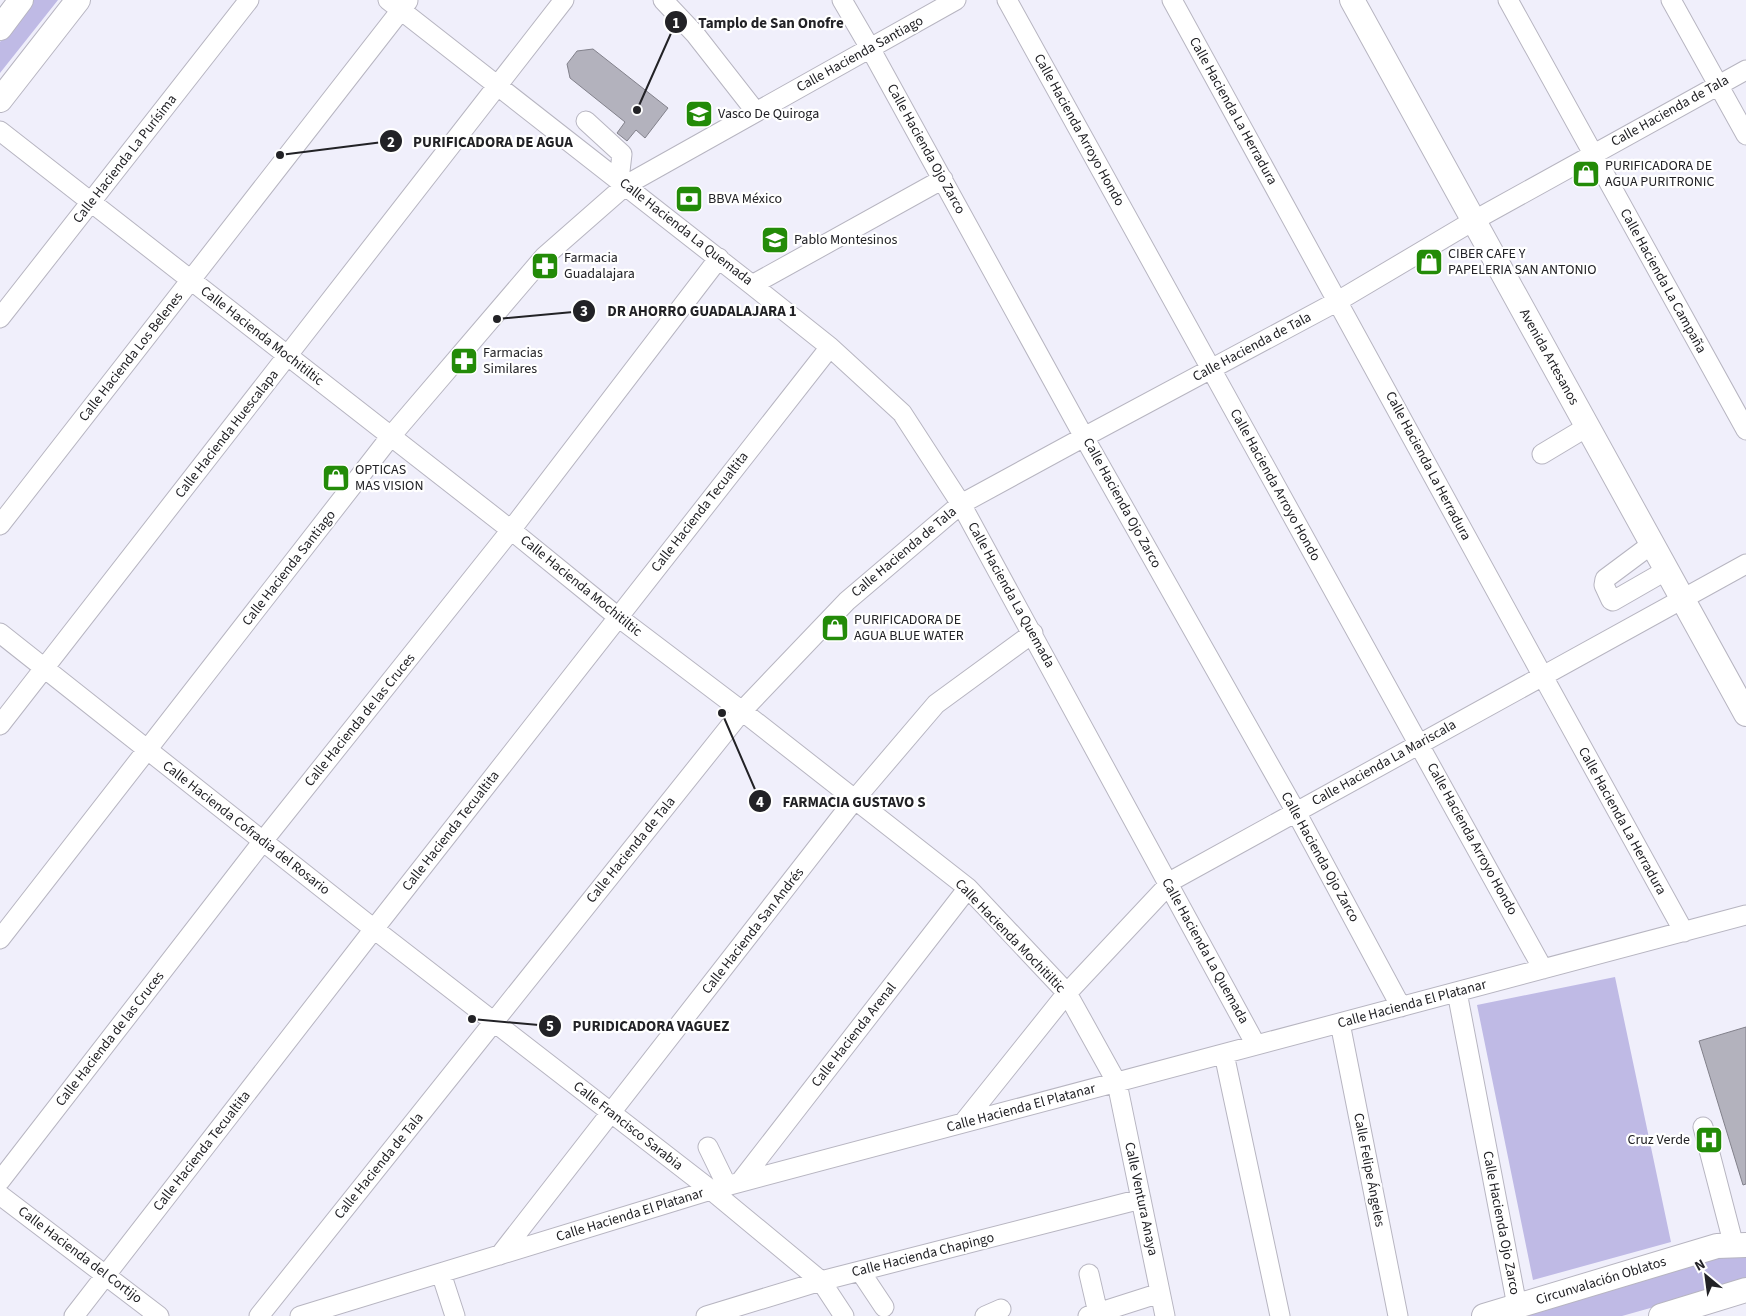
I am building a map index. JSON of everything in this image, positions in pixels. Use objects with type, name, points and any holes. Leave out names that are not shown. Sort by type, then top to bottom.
[{"type":"main road","points":[[0,28],[22,0]]},
{"type":"main road","points":[[0,100],[78,0]]},
{"type":"main road","name":"Avenida Artesanos","points":[[1352,0],[1746,714]]},
{"type":"main road","name":"Circunvalación Oblatos","points":[[1484,1316],[1735,1243]]},
{"type":"main road","points":[[1661,1316],[1746,1290]]},
{"type":"street","name":"Calle Hacienda La Purísima","points":[[0,318],[249,0]]},
{"type":"street","name":"Calle Hacienda Huescalapa","points":[[0,725],[564,0]]},
{"type":"street","points":[[663,0],[696,34],[756,112]]},
{"type":"street","name":"Calle Hacienda Ojo Zarco","points":[[842,0],[1084,436],[1296,812],[1401,1007]]},
{"type":"street","name":"Calle Hacienda Santiago","points":[[0,939],[391,436],[544,256],[622,183],[756,112],[956,0]]},
{"type":"street","name":"Calle Hacienda Arroyo Hondo","points":[[1007,0],[1543,970]]},
{"type":"street","name":"Calle Hacienda La Herradura","points":[[1172,0],[1684,932]]},
{"type":"street","name":"Calle Hacienda La Campaña","points":[[1508,0],[1746,430]]},
{"type":"street","points":[[1671,0],[1746,134]]},
{"type":"street","name":"Calle Hacienda La Quemada","points":[[399,3],[498,86],[720,258],[830,348],[902,413],[961,504],[1033,633],[1256,1046]]},
{"type":"street","name":"Calle Hacienda Los Belenes","points":[[0,525],[192,280],[399,3]]},
{"type":"street","name":"Calle Hacienda de Tala","points":[[259,1316],[742,711],[847,601],[961,504],[1084,436],[1338,301],[1473,221],[1746,70]]},
{"type":"street","points":[[586,121],[621,151],[623,157],[622,183]]},
{"type":"street","name":"Calle Hacienda Mochitiltic","points":[[0,131],[512,530],[618,617],[742,711],[968,888],[1066,993],[1117,1082]]},
{"type":"street","points":[[752,285],[942,179]]},
{"type":"street","name":"Calle Hacienda de las Cruces","points":[[0,1181],[263,841],[512,530],[720,258]]},
{"type":"street","name":"Calle Hacienda Tecualtita","points":[[74,1316],[374,929],[830,348]]},
{"type":"street","points":[[1542,454],[1587,426]]},
{"type":"street","points":[[1652,544],[1605,579],[1604,585],[1611,600],[1613,601],[1667,570]]},
{"type":"street","name":"Calle Hacienda La Mariscala","points":[[963,1123],[1066,993],[1173,880],[1746,564]]},
{"type":"street","name":"Calle Hacienda Cofradia del Rosario","points":[[0,633],[374,929],[494,1021]]},
{"type":"street","name":"Calle Hacienda San Andrés","points":[[500,1255],[855,799],[936,704],[1033,633]]},
{"type":"street","name":"Calle Hacienda Arenal","points":[[726,1186],[968,888]]},
{"type":"street","name":"Calle Hacienda El Platanar","points":[[300,1316],[726,1186],[1746,915]]},
{"type":"street","name":"Calle Hacienda Ojo Zarco","points":[[1457,992],[1517,1306]]},
{"type":"street","name":"Calle Francisco Sarabia","points":[[494,1021],[611,1113],[726,1186],[820,1281],[844,1316]]},
{"type":"street","name":"Calle Felipe Ángeles","points":[[1340,1023],[1398,1316]]},
{"type":"street","points":[[1224,1054],[1280,1316]]},
{"type":"street","name":"Calle Ventura Anaya","points":[[1117,1082],[1165,1316]]},
{"type":"street","points":[[1703,1127],[1735,1243]]},
{"type":"street","points":[[708,1147],[726,1186]]},
{"type":"street","name":"Calle Hacienda del Cortijo","points":[[0,1195],[159,1316]]},
{"type":"street","name":"Calle Hacienda Chapingo","points":[[706,1316],[820,1281],[1141,1200]]},
{"type":"street","points":[[860,1271],[884,1307]]},
{"type":"street","points":[[441,1273],[455,1316]]},
{"type":"street","points":[[1089,1274],[1093,1314],[1160,1293]]},
{"type":"shaded area","points":[[33,0],[58,0],[0,73],[0,42]]},
{"type":"shaded area","points":[[1615,977],[1671,1242],[1533,1280],[1477,1005]]},
{"type":"shaded area","points":[[1746,1249],[1746,1281],[1622,1316],[1500,1316]]},
{"type":"building","points":[[593,49],[668,108],[645,138],[636,130],[627,141],[617,133],[625,122],[570,78],[567,64],[577,51]]},
{"type":"building","points":[[1746,1027],[1746,1184],[1743,1185],[1699,1041]]},
{"type":"place","name":"Tamplo de San Onofre","points":[[637,110]]},
{"type":"place","name":"Vasco De Quiroga","points":[[699,114]]},
{"type":"place","name":"PURIFICADORA DE AGUA","points":[[280,155]]},
{"type":"place","name":"PURIFICADORA DE AGUA PURITRONIC","points":[[1586,174]]},
{"type":"place","name":"BBVA México","points":[[689,199]]},
{"type":"place","name":"Pablo Montesinos","points":[[775,240]]},
{"type":"place","name":"CIBER CAFE Y PAPELERIA SAN ANTONIO","points":[[1429,262]]},
{"type":"place","name":"Farmacia Guadalajara","points":[[545,266]]},
{"type":"place","name":"DR AHORRO GUADALAJARA 1","points":[[497,319]]},
{"type":"place","name":"Farmacias Similares","points":[[464,361]]},
{"type":"place","name":"OPTICAS MAS VISION","points":[[336,478]]},
{"type":"place","name":"PURIFICADORA DE AGUA BLUE WATER","points":[[835,628]]},
{"type":"place","name":"FARMACIA GUSTAVO S","points":[[722,713]]},
{"type":"place","name":"PURIDICADORA VAGUEZ","points":[[472,1019]]},
{"type":"place","name":"Cruz Verde","points":[[1709,1140]]}]
